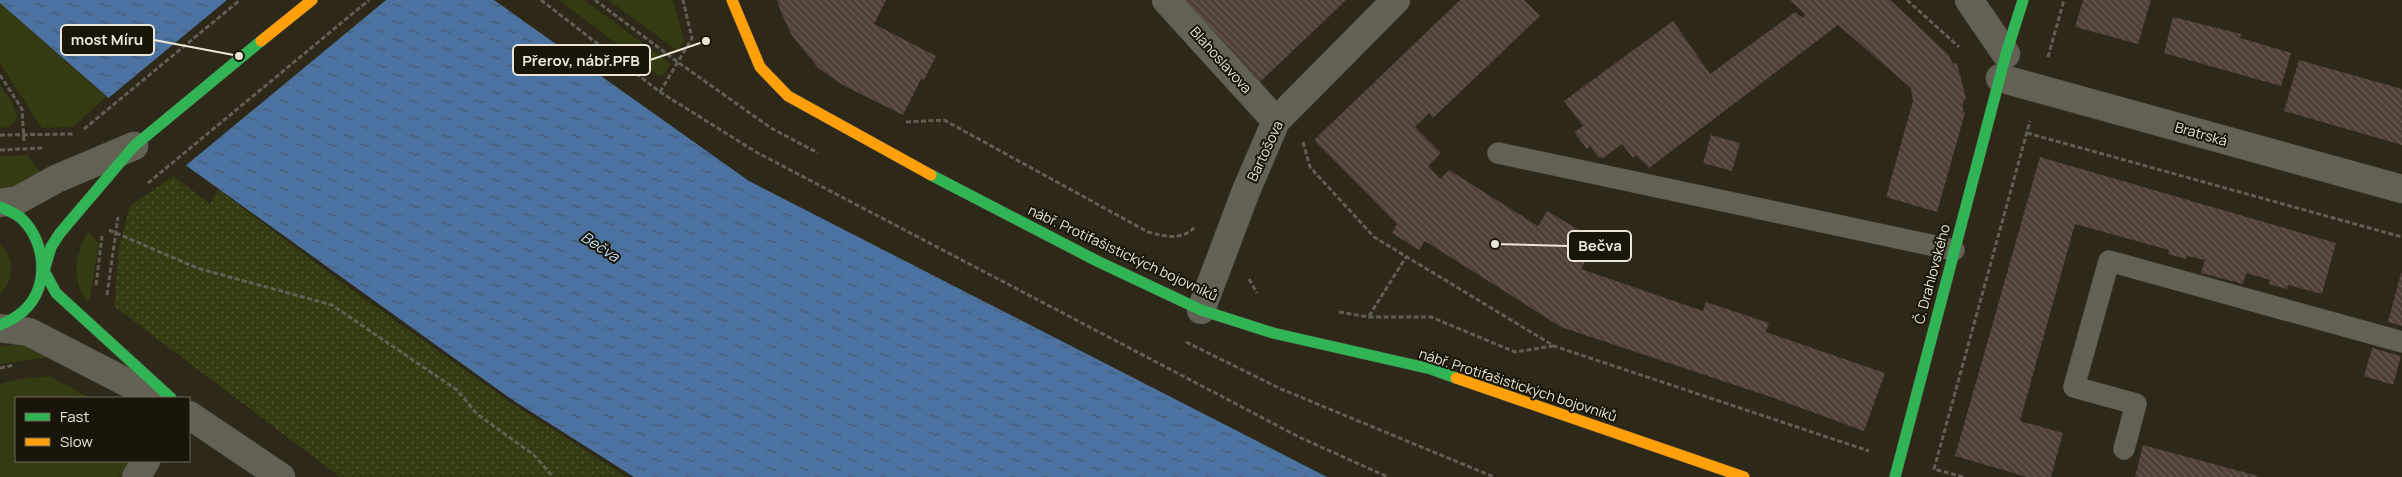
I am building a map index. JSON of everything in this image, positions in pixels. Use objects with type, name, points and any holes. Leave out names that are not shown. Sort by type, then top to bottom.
[{"type":"street","points":[[0,327],[22,314],[33,302],[40,286],[51,247],[60,233],[134,146],[312,0]]},
{"type":"street","name":"nábř. Protifašistických bojovníků","points":[[732,0],[760,67],[788,96],[970,196],[1097,261],[1201,310],[1273,333],[1431,369],[1744,477]]},
{"type":"street","name":"Blahoslavova","points":[[1166,0],[1276,121]]},
{"type":"street","name":"Bartošova","points":[[1201,310],[1246,191],[1276,121],[1396,0]]},
{"type":"street","points":[[1969,0],[2003,66]]},
{"type":"street","name":"Č. Drahlovského","points":[[1895,477],[2003,66],[2023,0]]},
{"type":"street","name":"Bratrská","points":[[2003,66],[2039,89],[2402,189]]},
{"type":"street","points":[[0,203],[18,200],[56,179],[134,146]]},
{"type":"street","points":[[0,207],[19,216],[39,240],[43,255],[44,271],[56,293],[170,397]]},
{"type":"street","points":[[0,327],[29,332],[155,397]]},
{"type":"street","points":[[190,416],[281,477]]},
{"type":"street","points":[[136,477],[145,462]]},
{"type":"lane","points":[[1498,153],[1954,250]]},
{"type":"lane","points":[[2124,449],[2136,404],[2074,387],[2110,261],[2402,342]]},
{"type":"path","points":[[0,135],[78,133],[240,0]]},
{"type":"path","points":[[165,170],[369,0]]},
{"type":"path","points":[[541,0],[660,92],[756,152],[1301,438],[1388,477]]},
{"type":"path","points":[[595,0],[679,63]]},
{"type":"path","points":[[660,92],[679,63],[692,38],[682,0]]},
{"type":"path","points":[[1963,477],[1934,469],[2064,0]]},
{"type":"path","points":[[0,75],[22,109],[24,142]]},
{"type":"path","points":[[896,123],[944,120],[1148,232],[1168,237],[1184,236],[1196,227],[1199,219]]},
{"type":"path","points":[[2027,133],[2402,237]]},
{"type":"path","points":[[1303,140],[1310,167],[1374,237],[1554,346],[1874,453]]},
{"type":"path","points":[[0,150],[30,148]]},
{"type":"path","points":[[95,291],[103,227]]},
{"type":"path","points":[[109,230],[197,268],[332,305],[457,390],[477,414],[534,455],[553,477]]},
{"type":"path","points":[[106,298],[115,232]]},
{"type":"path","points":[[1369,316],[1406,257]]},
{"type":"path","points":[[1248,274],[1251,285],[1264,299]]},
{"type":"path","points":[[1330,311],[1369,316],[1431,317],[1515,352],[1554,346]]},
{"type":"green space","points":[[559,0],[584,0],[671,64],[661,77]]},
{"type":"green space","points":[[608,0],[673,0],[684,40],[678,51]]},
{"type":"green space","points":[[0,3],[106,97],[73,127],[42,128],[0,64]]},
{"type":"green space","points":[[0,85],[12,102],[17,117],[10,126],[0,128]]},
{"type":"green space","points":[[27,155],[42,174],[20,187],[0,189],[0,156]]},
{"type":"green space","points":[[173,176],[210,204],[218,189],[344,284],[510,402],[627,477],[340,477],[114,306],[119,247],[130,206]]},
{"type":"green space","points":[[88,231],[99,244],[90,297],[87,303],[78,284],[76,267],[83,240]]},
{"type":"green space","points":[[0,244],[8,255],[11,275],[9,282],[0,293]]},
{"type":"green space","points":[[18,344],[25,345],[48,357],[0,364],[0,347]]},
{"type":"green space","points":[[50,376],[87,397],[15,397],[15,462],[128,462],[119,477],[0,477],[0,384],[19,379]]},
{"type":"water","points":[[0,0],[494,0],[749,181],[1327,477],[634,477],[514,401],[184,164],[0,3]]},
{"type":"pier","points":[[227,0],[386,0],[184,167],[106,100]]},
{"type":"building","points":[[777,0],[886,0],[874,24],[936,56],[924,80],[921,79],[903,115],[843,85],[818,68],[791,34]]},
{"type":"building","points":[[1179,0],[1346,0],[1259,83]]},
{"type":"building","points":[[1460,0],[1524,0],[1540,16],[1433,118],[1429,113],[1415,127],[1441,153],[1428,166],[1440,179],[1449,170],[1538,226],[1547,211],[1586,234],[1585,237],[1596,242],[1581,269],[1703,311],[1706,302],[1769,323],[1766,332],[1885,373],[1864,431],[1771,397],[1561,327],[1425,241],[1419,250],[1392,233],[1397,224],[1314,140]]},
{"type":"building","points":[[1790,0],[1890,0],[1948,54],[1953,64],[1957,63],[1966,99],[1963,101],[1963,112],[1965,113],[1937,212],[1886,197],[1913,101],[1911,88],[1838,25],[1649,168],[1636,155],[1633,158],[1622,144],[1603,158],[1598,157],[1590,146],[1587,149],[1574,132],[1583,126],[1564,101],[1673,21],[1710,74],[1795,12],[1803,18],[1805,14]]},
{"type":"building","points":[[2083,0],[2151,0],[2138,44],[2075,27]]},
{"type":"building","points":[[2173,17],[2241,34],[2240,38],[2291,53],[2281,86],[2164,53]]},
{"type":"building","points":[[2299,60],[2402,89],[2402,145],[2284,111]]},
{"type":"building","points":[[1711,135],[1740,143],[1732,171],[1703,163]]},
{"type":"building","points":[[2040,157],[2336,243],[2322,294],[2288,285],[2287,289],[2269,284],[2270,280],[2246,273],[2243,284],[2201,273],[2205,260],[2187,256],[2185,259],[2168,254],[2169,250],[2075,224],[2020,421],[2063,433],[2051,477],[2027,477],[1955,456]]},
{"type":"building","points":[[2402,273],[2402,326],[2388,322]]},
{"type":"building","points":[[2372,348],[2401,356],[2393,385],[2364,376]]},
{"type":"building","points":[[2143,445],[2258,476],[2258,477],[2135,477]]},
{"type":"traffic: fast","points":[[1895,477],[2006,54],[2023,0]]},
{"type":"traffic: fast","points":[[170,397],[56,293],[44,271],[51,247],[60,233],[134,146],[261,41]]},
{"type":"traffic: fast","points":[[931,175],[1097,261],[1201,310],[1273,333],[1431,369],[1456,378]]},
{"type":"traffic: fast","points":[[0,207],[19,216],[30,228],[41,254],[42,268],[36,295],[28,306],[15,317],[0,325]]},
{"type":"traffic: slow","points":[[261,41],[312,0]]},
{"type":"traffic: slow","points":[[732,0],[760,67],[788,96],[931,175]]},
{"type":"traffic: slow","points":[[1456,378],[1744,477]]},
{"type":"place","name":"Přerov, nábř.PFB","points":[[706,41]]},
{"type":"place","name":"most Míru","points":[[239,56]]},
{"type":"place","name":"Bečva","points":[[1495,244]]}]
